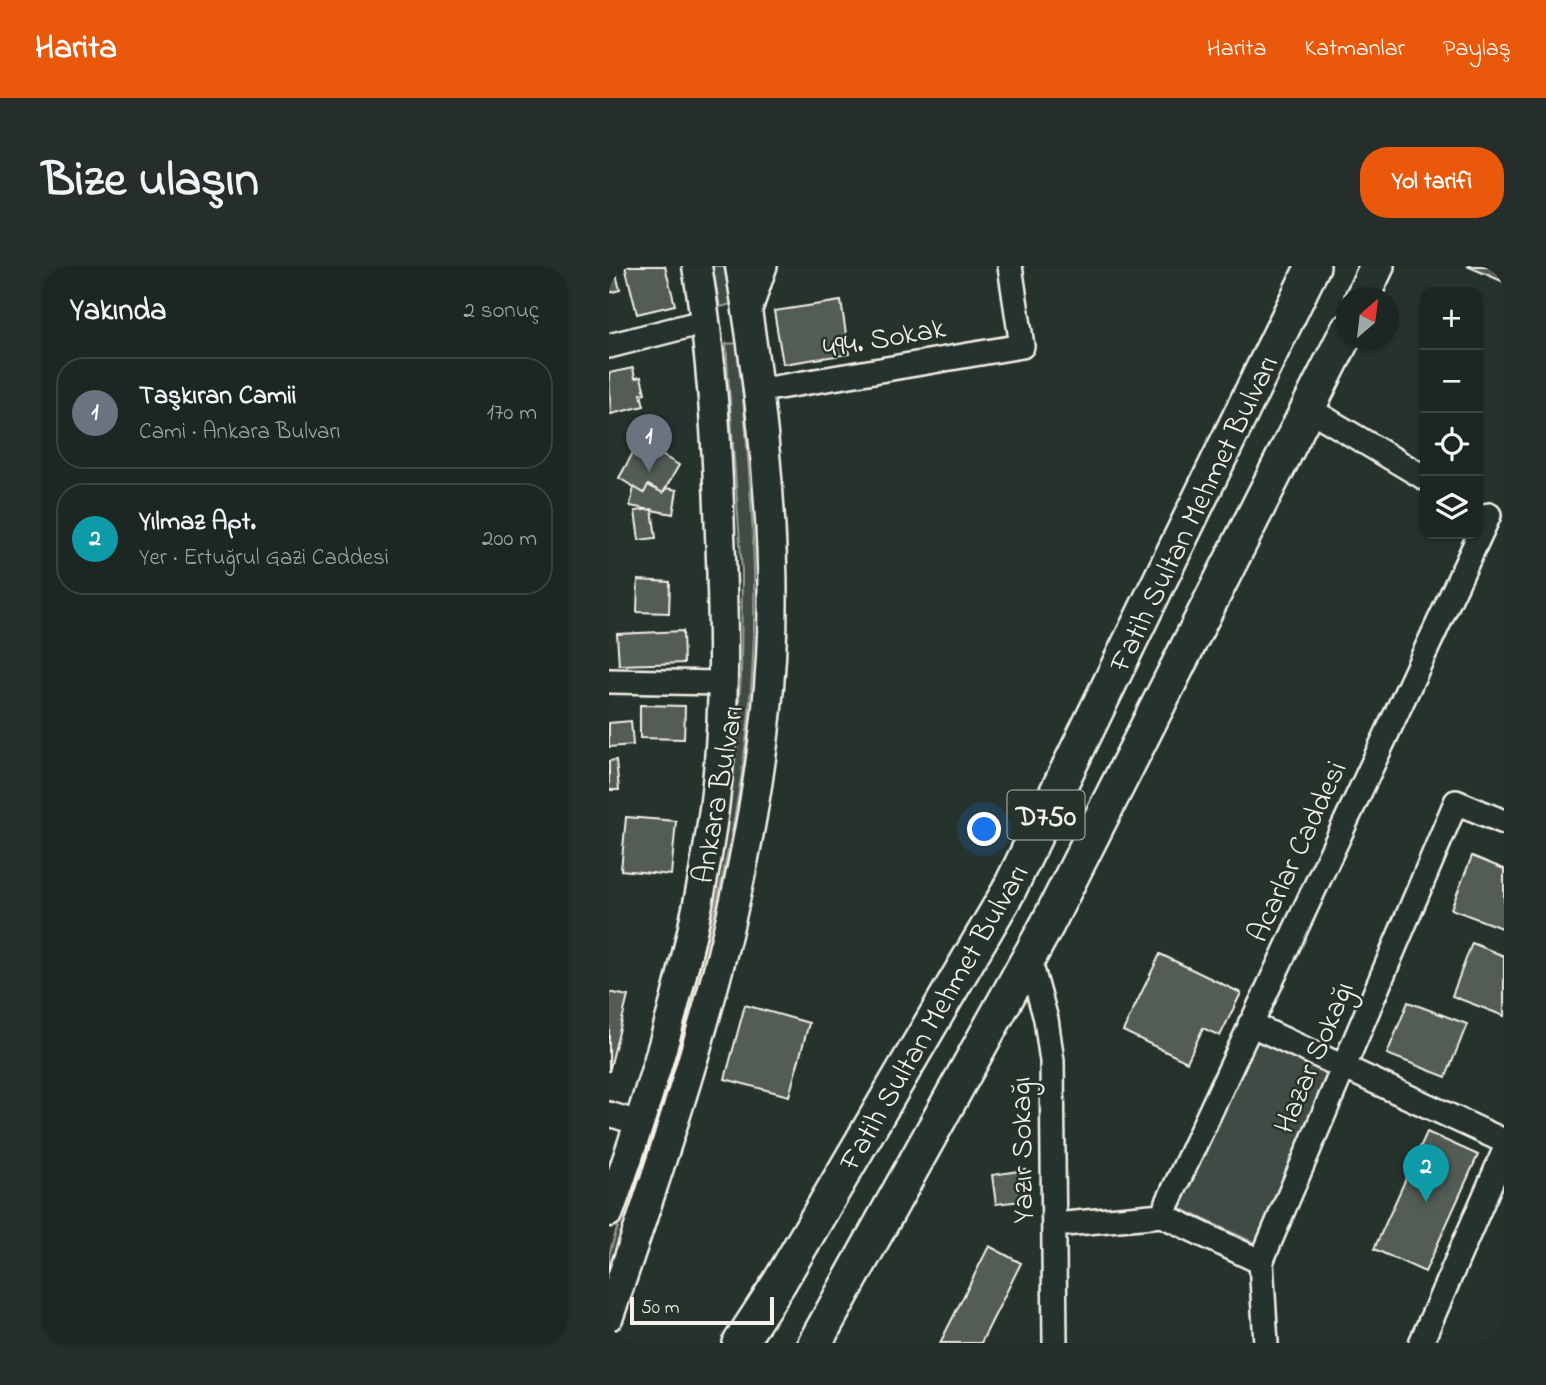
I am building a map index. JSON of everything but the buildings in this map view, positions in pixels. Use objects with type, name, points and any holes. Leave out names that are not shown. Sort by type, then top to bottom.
[{"type":"highway","name":"Fatih Sultan Mehmet Bulvarı","points":[[740,1343],[779,1283],[1008,892],[1313,266]]},
{"type":"highway","points":[[1367,287],[1377,266]]},
{"type":"highway","name":"Fatih Sultan Mehmet Bulvarı","points":[[815,1343],[1029,958],[1337,350]]},
{"type":"main road","name":"Ankara Bulvarı","points":[[609,1212],[667,1027],[709,842],[723,682],[719,491],[707,321],[697,266]]},
{"type":"main road","name":"Ankara Bulvarı","points":[[609,1316],[674,1123],[725,936],[754,804],[766,723],[772,614],[765,481],[748,316],[740,266]]},
{"type":"main road","points":[[707,321],[748,316]]},
{"type":"street","points":[[748,316],[765,266]]},
{"type":"street","name":"494. Sokak","points":[[756,391],[1021,346],[1010,266]]},
{"type":"street","points":[[609,346],[707,321]]},
{"type":"street","points":[[1309,409],[1422,476]]},
{"type":"street","name":"Acarlar Caddesi","points":[[1162,1215],[1490,516]]},
{"type":"street","points":[[609,681],[723,682]]},
{"type":"street","name":"Hazar Sokağı","points":[[1266,1343],[1261,1262],[1456,802],[1504,822]]},
{"type":"street","name":"Yazır Sokağı","points":[[1029,958],[1046,1020],[1052,1061],[1055,1343]]},
{"type":"street","points":[[1250,1024],[1504,1141]]},
{"type":"street","points":[[609,1114],[638,1123]]},
{"type":"street","points":[[1421,1343],[1504,1152]]},
{"type":"street","points":[[1054,1225],[1162,1215],[1261,1262]]},
{"type":"shaded area","points":[[712,266],[724,266],[731,304],[720,307]]},
{"type":"shaded area","points":[[738,343],[750,477],[754,567],[753,656],[741,776],[720,886],[684,1031],[654,1136],[609,1274],[609,1255],[662,1081],[727,807],[741,674],[742,572],[726,344]]},
{"type":"shaded area","points":[[1256,1037],[1330,1072],[1255,1243],[1175,1206]]},
{"type":"place","name":"Taşkıran Camii","points":[[649,472]]},
{"type":"place","name":"Yılmaz Apt.","points":[[1426,1202]]}]
